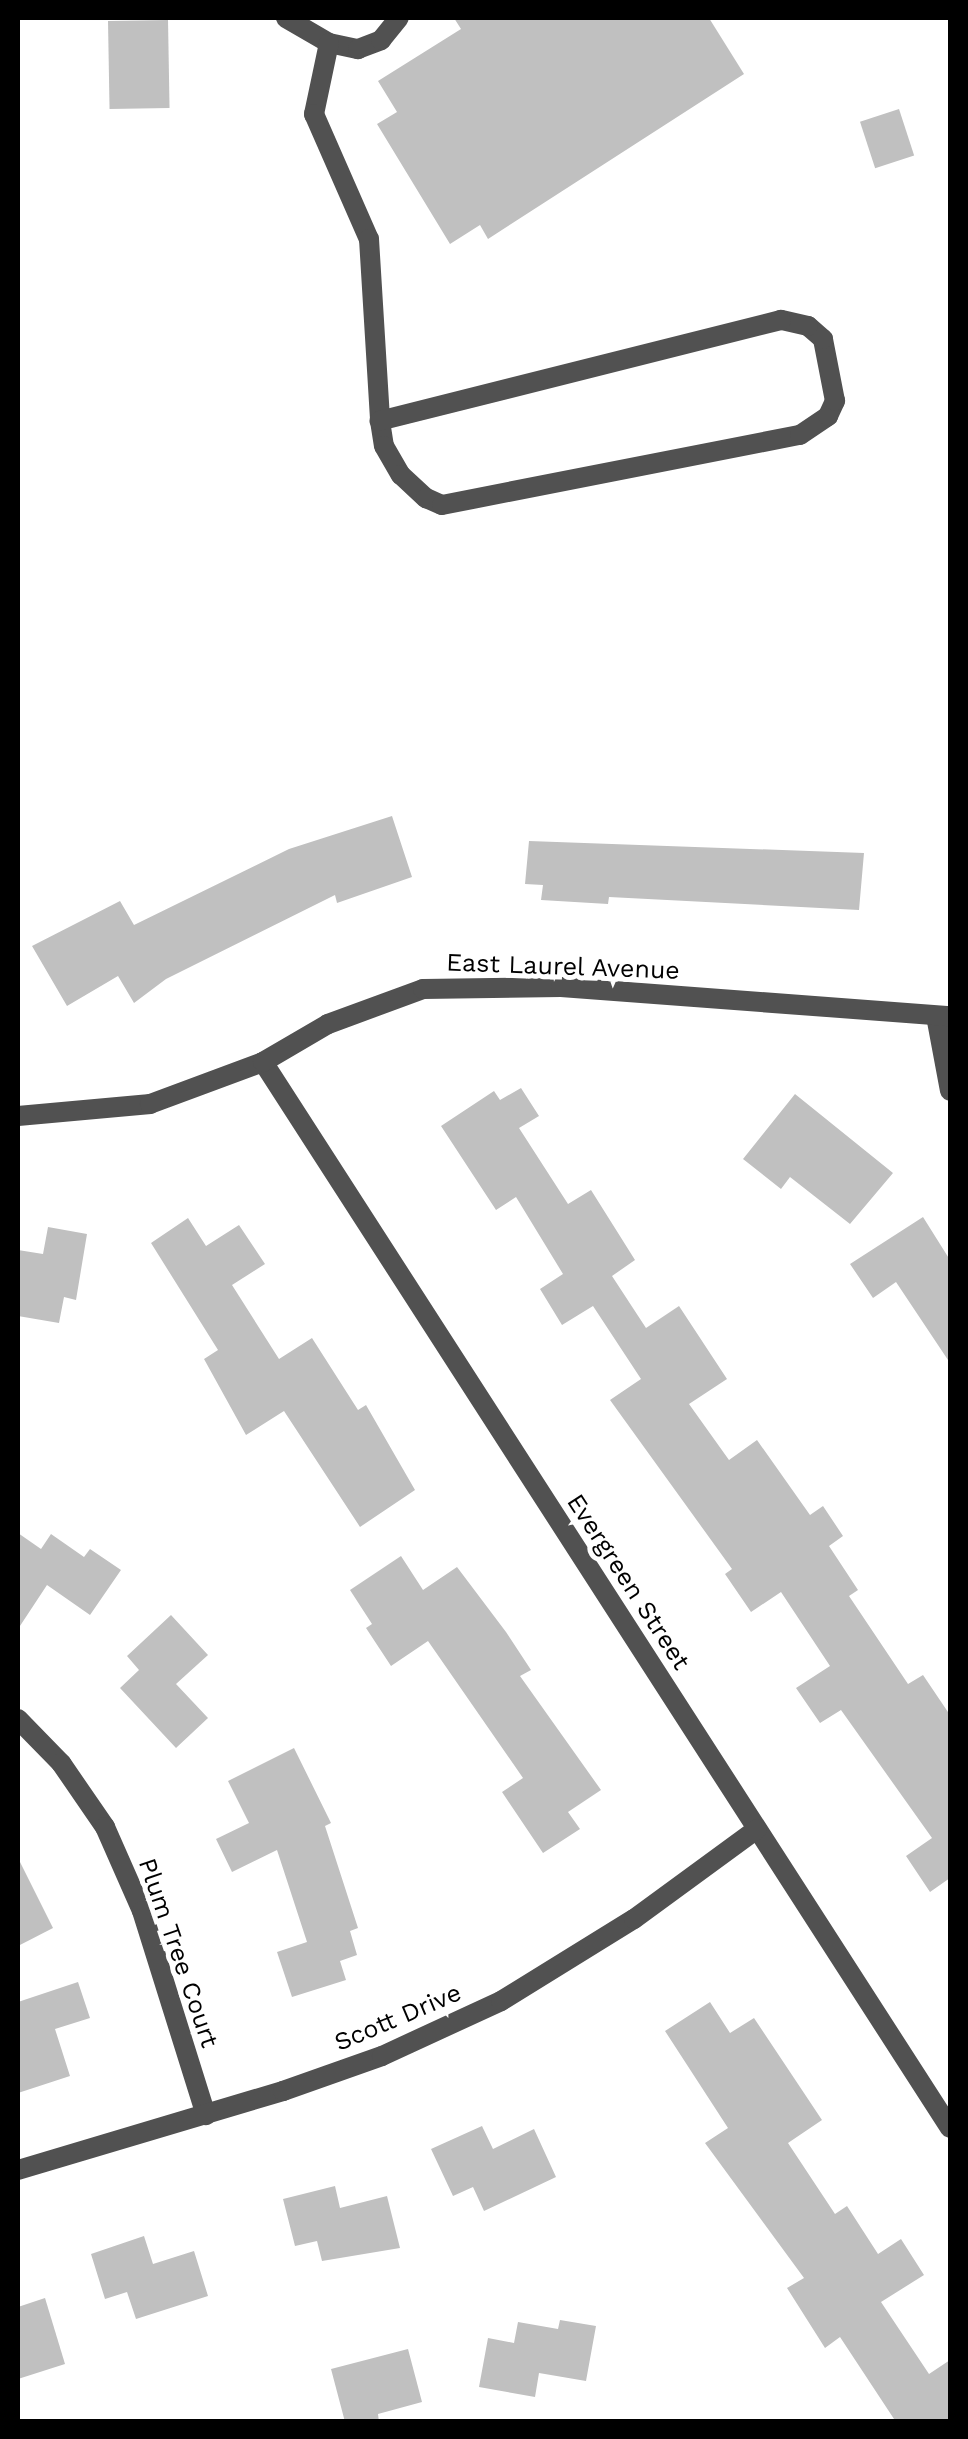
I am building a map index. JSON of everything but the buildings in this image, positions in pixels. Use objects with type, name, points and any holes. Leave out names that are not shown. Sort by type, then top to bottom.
[{"type":"street","points":[[286,18],[329,43],[358,49],[381,40],[399,18]]},
{"type":"street","points":[[329,43],[314,114],[369,239],[380,421],[384,446],[401,476],[442,506],[800,435],[828,416],[835,401],[823,339],[808,326],[781,320],[380,421]]},
{"type":"street","name":"East Laurel Avenue","points":[[18,1116],[150,1104],[263,1062],[328,1024],[422,989],[562,988],[944,1016]]},
{"type":"street","points":[[944,1016],[950,1092]]},
{"type":"street","name":"Evergreen Street","points":[[263,1062],[950,2128]]},
{"type":"street","name":"Plum Tree Court","points":[[18,1719],[61,1763],[105,1827],[142,1911],[206,2115]]},
{"type":"street","name":"Scott Drive","points":[[18,2170],[206,2115],[382,2056],[501,2001],[634,1919],[758,1828]]}]
